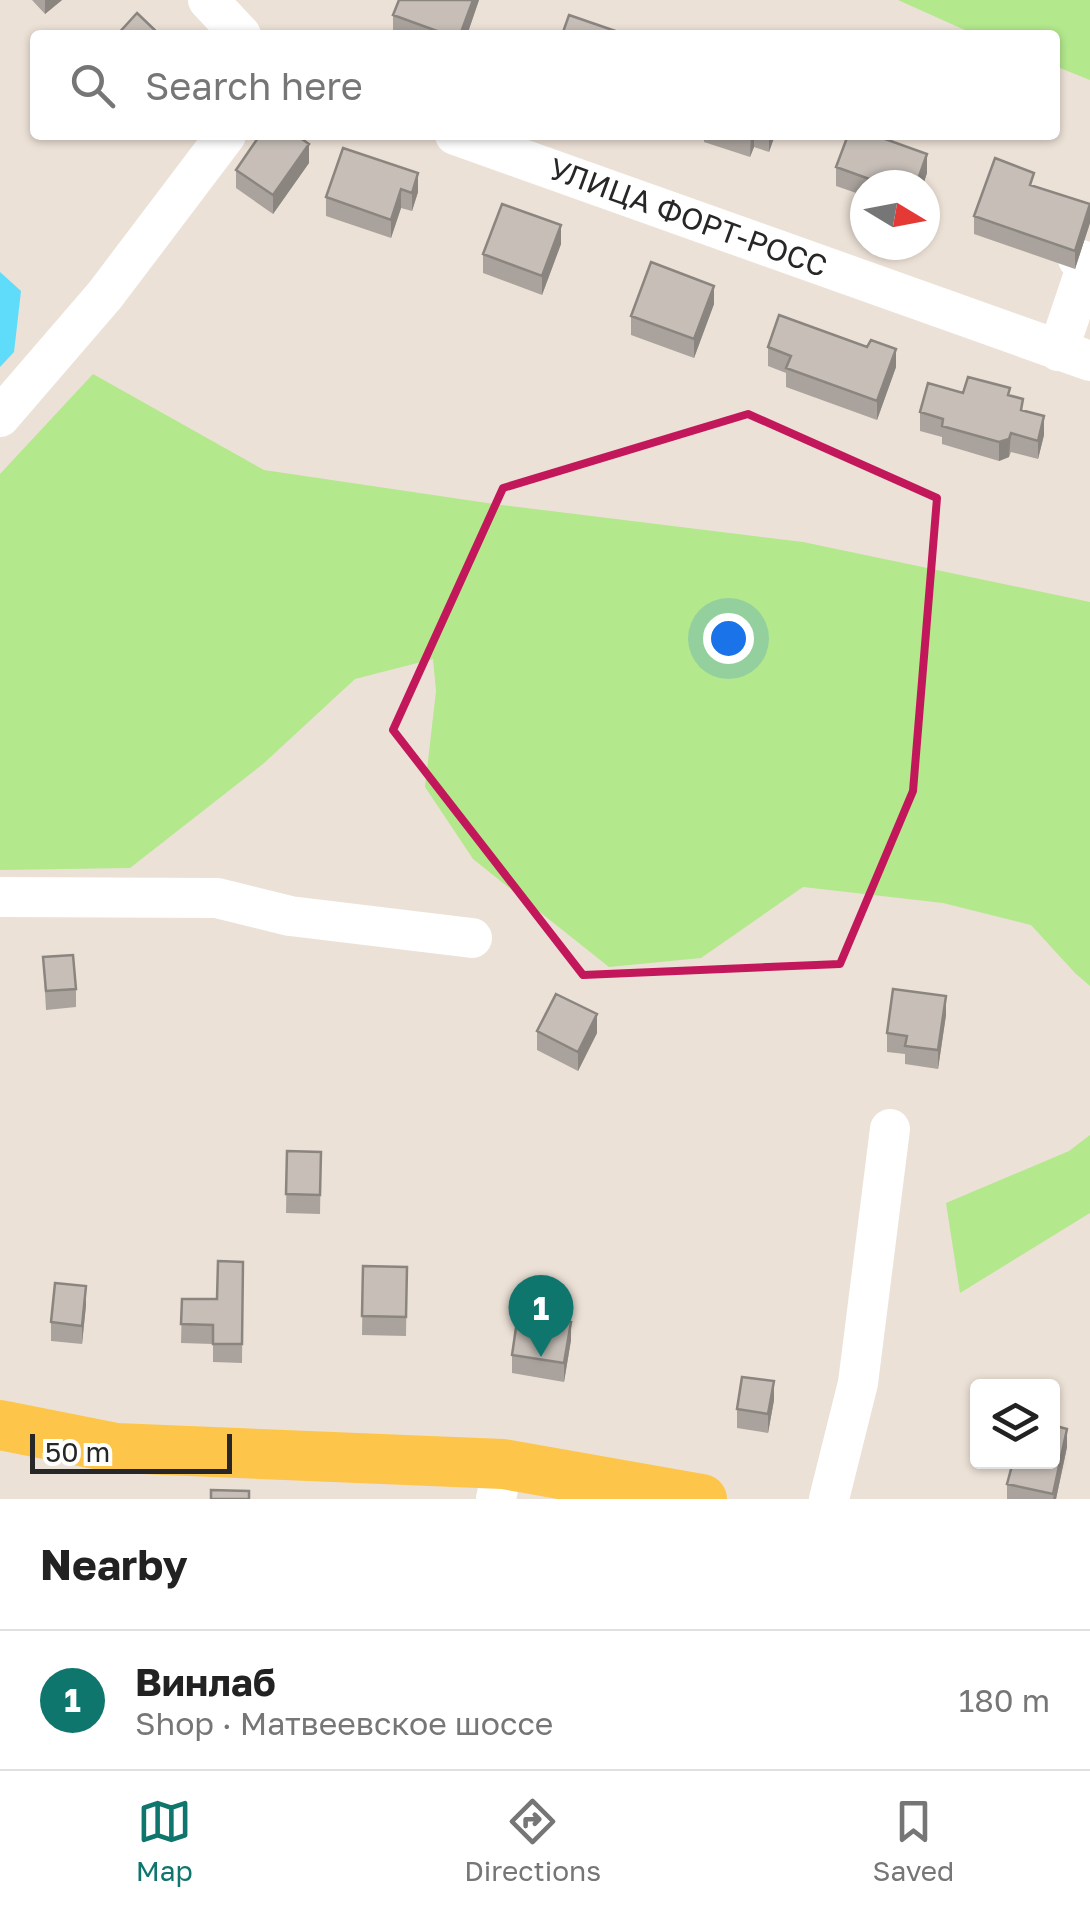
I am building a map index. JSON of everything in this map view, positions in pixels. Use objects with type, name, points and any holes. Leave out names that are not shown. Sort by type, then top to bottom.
[{"type":"main road","points":[[0,1425],[116,1448],[702,1499]]},
{"type":"street","points":[[208,0],[236,30]]},
{"type":"street","points":[[0,416],[105,294],[222,140]]},
{"type":"street","name":"УЛИЦА ФОРТ-РОСС","points":[[470,140],[1074,356]]},
{"type":"street","points":[[1074,356],[1088,262],[1078,258]]},
{"type":"street","points":[[0,897],[217,898],[290,916],[472,938]]},
{"type":"street","points":[[829,1499],[858,1382],[890,1129]]},
{"type":"highlighted area","points":[[748,414],[937,498],[913,791],[840,964],[583,975],[393,730],[503,488]]},
{"type":"green space","points":[[898,0],[1090,0],[1090,80],[1060,68],[1060,30],[965,30]]},
{"type":"green space","points":[[93,374],[264,470],[494,504],[803,542],[1090,602],[1090,986],[1031,925],[943,903],[803,887],[701,958],[609,967],[473,859],[425,787],[436,691],[433,659],[355,679],[263,764],[130,868],[0,870],[0,474]]},
{"type":"green space","points":[[1090,1135],[1090,1213],[960,1293],[946,1203],[1069,1151]]},
{"type":"water","points":[[0,272],[21,291],[14,352],[0,367]]},
{"type":"building","points":[[399,0],[473,0],[462,30],[434,30],[393,15]]},
{"type":"building","points":[[137,13],[155,30],[122,30]]},
{"type":"building","points":[[569,15],[612,30],[564,30]]},
{"type":"building","points":[[257,140],[303,140],[309,144],[273,195],[236,170]]},
{"type":"building","points":[[846,140],[888,140],[927,154],[921,170],[850,172],[836,167]]},
{"type":"building","points":[[343,148],[418,173],[412,193],[401,189],[391,220],[326,197]]},
{"type":"building","points":[[995,158],[1034,173],[1030,185],[1090,204],[1075,251],[974,216]]},
{"type":"building","points":[[502,204],[561,225],[542,276],[483,254]]},
{"type":"building","points":[[651,262],[714,286],[694,339],[631,316]]},
{"type":"building","points":[[779,315],[867,347],[871,340],[896,349],[877,401],[786,368],[791,356],[768,347]]},
{"type":"building","points":[[968,377],[1010,388],[1008,395],[1023,399],[1021,410],[1044,416],[1038,441],[1011,433],[1009,439],[999,442],[942,426],[943,419],[920,412],[928,383],[963,393]]},
{"type":"building","points":[[73,955],[76,989],[46,991],[43,957]]},
{"type":"building","points":[[893,989],[946,996],[938,1050],[905,1046],[907,1036],[887,1033]]},
{"type":"building","points":[[556,994],[597,1014],[578,1052],[537,1031]]},
{"type":"building","points":[[287,1151],[321,1152],[320,1195],[286,1194]]},
{"type":"building","points":[[218,1261],[243,1262],[242,1344],[213,1344],[213,1325],[181,1324],[182,1299],[217,1299]]},
{"type":"building","points":[[363,1266],[407,1267],[406,1317],[362,1316]]},
{"type":"building","points":[[55,1283],[86,1286],[82,1326],[51,1322]]},
{"type":"building","points":[[518,1314],[571,1322],[564,1363],[512,1355]]},
{"type":"building","points":[[742,1377],[774,1381],[768,1414],[737,1409]]},
{"type":"building","points":[[1060,1427],[1067,1429],[1060,1462]]},
{"type":"building","points":[[1011,1469],[1058,1469],[1053,1494],[1007,1484]]},
{"type":"building","points":[[211,1490],[249,1491],[249,1499],[211,1499]]},
{"type":"place","name":"Винлаб","points":[[541,1357]]}]
